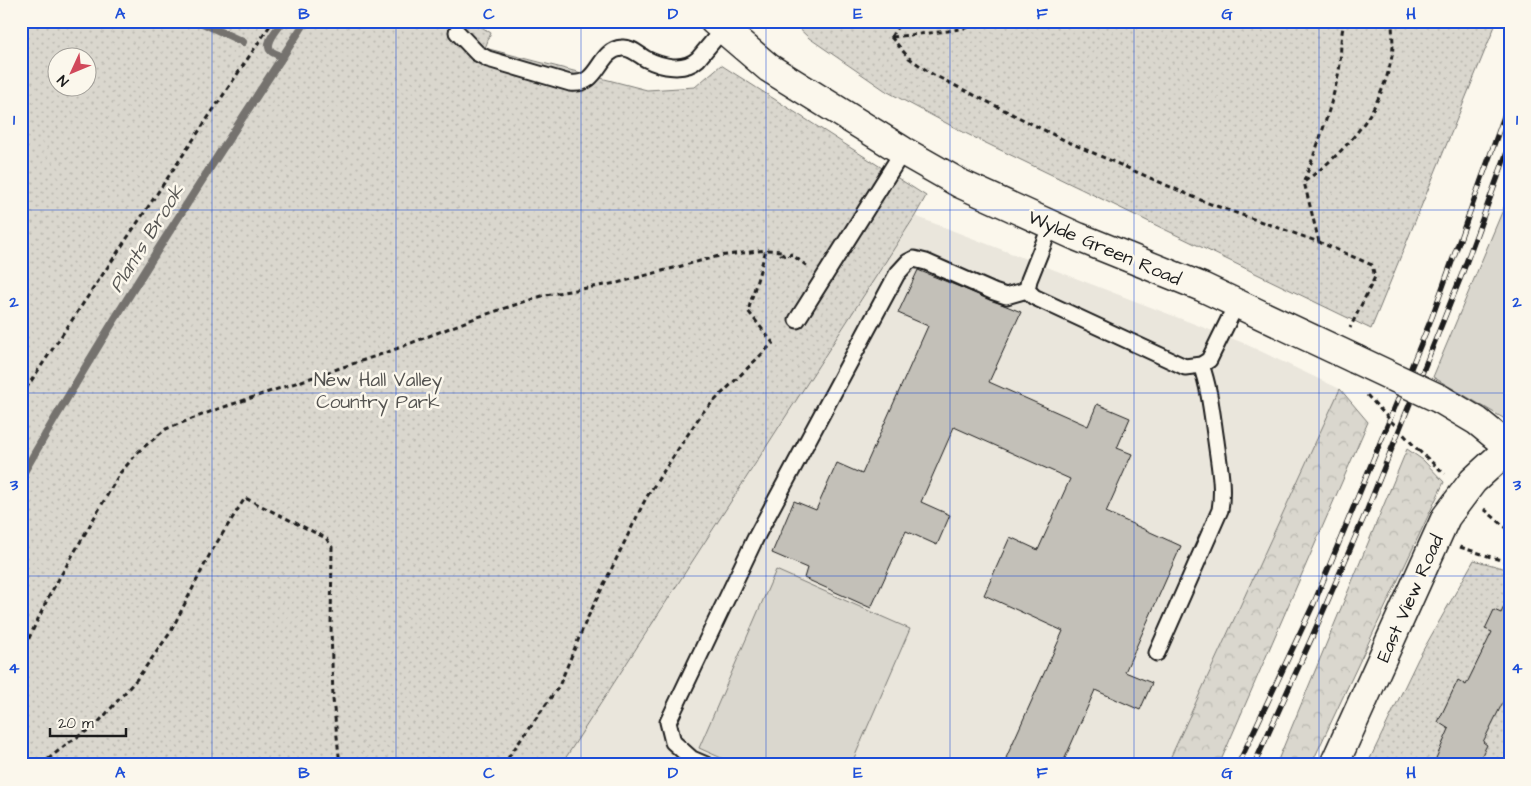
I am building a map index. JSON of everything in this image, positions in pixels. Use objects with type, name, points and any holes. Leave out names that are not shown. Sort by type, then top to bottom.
[{"type":"street","name":"Wylde Green Road","points":[[718,25],[769,68],[960,184],[1051,225],[1202,287],[1440,399],[1477,421],[1510,448]]},
{"type":"street","name":"East View Road","points":[[1334,765],[1446,517],[1473,481],[1510,448]]},
{"type":"lane","points":[[457,32],[477,53],[488,59],[579,84],[589,79],[612,52],[622,48],[632,50],[657,64],[679,67],[693,63],[718,25]]},
{"type":"lane","points":[[797,320],[903,151]]},
{"type":"lane","points":[[1027,290],[1029,280],[1051,225]]},
{"type":"lane","points":[[706,765],[692,759],[673,742],[668,722],[755,540],[897,274],[908,262],[914,259],[926,262],[1006,296],[1027,290]]},
{"type":"lane","points":[[1027,290],[1034,297],[1185,367],[1201,365],[1209,360],[1237,304]]},
{"type":"lane","points":[[1157,653],[1220,510],[1222,498],[1222,479],[1208,386],[1201,365]]},
{"type":"path","points":[[21,396],[273,21]]},
{"type":"path","points":[[891,37],[901,21]]},
{"type":"path","points":[[891,37],[948,32],[1003,21]]},
{"type":"path","points":[[1319,242],[1304,182],[1322,135],[1339,69],[1342,30],[1345,21]]},
{"type":"path","points":[[1304,182],[1325,166],[1353,139],[1379,100],[1393,54],[1392,21]]},
{"type":"path","points":[[891,37],[909,58],[932,74],[1066,141],[1205,202],[1319,242],[1372,265],[1375,278],[1348,332]]},
{"type":"path","points":[[21,655],[49,596],[120,472],[139,451],[166,429],[215,410],[388,352],[478,317],[545,295],[616,283],[718,256],[766,250],[782,250],[781,254],[788,257],[791,254],[824,278]]},
{"type":"path","points":[[504,765],[559,686],[586,620],[646,498],[702,413],[773,343],[748,311],[766,250]]},
{"type":"path","points":[[1366,394],[1418,450]]},
{"type":"path","points":[[41,765],[68,743],[96,725],[137,679],[170,633],[211,552],[245,498],[326,538],[332,547],[333,699],[340,765]]},
{"type":"path","points":[[1480,505],[1510,532]]},
{"type":"path","points":[[1436,539],[1510,562]]},
{"type":"shaded area","points":[[915,216],[1241,342],[1340,389],[1167,765],[561,765]]},
{"type":"green space","name":"New Hall Valley Country Park","points":[[21,21],[472,21],[491,33],[485,48],[647,90],[695,87],[721,65],[926,196],[915,216],[561,765],[21,765]]},
{"type":"green space","points":[[791,21],[1497,21],[1371,329],[963,132],[886,91],[809,38]]},
{"type":"green space","points":[[1510,193],[1510,422],[1433,377]]},
{"type":"green space","points":[[1340,389],[1368,422],[1219,765],[1167,765]]},
{"type":"green space","points":[[1407,449],[1423,460],[1444,482],[1311,765],[1276,765]]},
{"type":"green space","points":[[1474,560],[1510,570],[1510,765],[1367,765],[1418,659]]},
{"type":"green space","points":[[776,570],[910,629],[851,765],[737,765],[699,748]]},
{"type":"building","points":[[918,270],[1021,312],[989,382],[1088,426],[1097,404],[1130,418],[1117,448],[1132,454],[1106,512],[1181,546],[1125,672],[1152,683],[1140,710],[1095,690],[1062,765],[1021,765],[1006,758],[1063,631],[984,595],[1010,537],[1038,550],[1070,479],[954,427],[921,502],[950,515],[937,545],[906,531],[871,608],[804,578],[807,568],[772,553],[794,501],[816,510],[837,463],[862,474],[928,326],[898,313]]},
{"type":"building","points":[[1510,594],[1510,688],[1483,742],[1487,745],[1477,765],[1433,765],[1449,729],[1438,722],[1458,680],[1466,685],[1492,632],[1485,629],[1494,610],[1501,613]]},
{"type":"waterway","points":[[198,21],[243,42]]},
{"type":"waterway","points":[[282,57],[271,51],[269,44],[272,36],[283,21]]},
{"type":"waterway","name":"Plants Brook","points":[[21,477],[89,361],[160,247],[306,21]]},
{"type":"railway","points":[[1238,765],[1314,603],[1432,317],[1510,100]]},
{"type":"railway","points":[[1254,765],[1367,510],[1462,274],[1510,144]]}]
